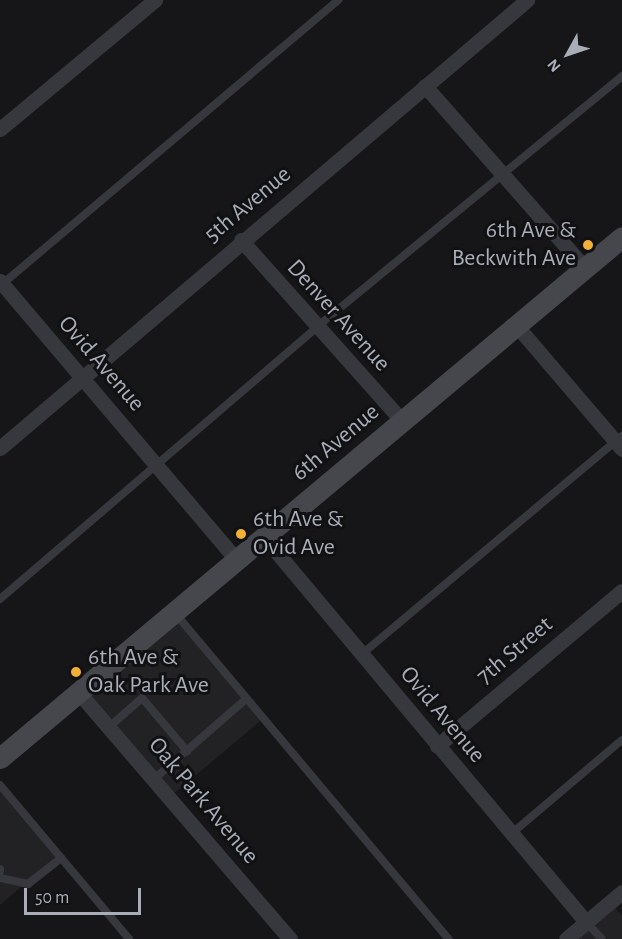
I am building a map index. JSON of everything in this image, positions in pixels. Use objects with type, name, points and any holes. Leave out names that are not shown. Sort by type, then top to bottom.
[{"type":"main road","name":"6th Avenue","points":[[0,758],[80,694],[174,612],[622,237]]},
{"type":"street","points":[[0,129],[155,0]]},
{"type":"street","name":"5th Avenue","points":[[0,448],[84,378],[240,240],[527,0]]},
{"type":"street","points":[[424,86],[585,268]]},
{"type":"street","name":"Denver Avenue","points":[[240,240],[402,421]]},
{"type":"street","name":"Ovid Avenue","points":[[1,284],[84,378],[237,560]]},
{"type":"street","points":[[516,325],[620,442]]},
{"type":"street","name":"Ovid Avenue","points":[[264,537],[586,922]]},
{"type":"street","name":"7th Street","points":[[437,746],[622,591]]},
{"type":"street","name":"Oak Park Avenue","points":[[80,694],[290,939]]},
{"type":"street","points":[[566,939],[622,892]]},
{"type":"lane","points":[[1,284],[338,0]]},
{"type":"lane","points":[[0,599],[158,466],[318,326],[622,76]]},
{"type":"lane","points":[[362,654],[620,442]]},
{"type":"lane","points":[[174,612],[449,939]]},
{"type":"lane","points":[[109,727],[142,698],[187,751]]},
{"type":"lane","points":[[154,779],[246,699]]},
{"type":"lane","points":[[511,834],[622,740]]},
{"type":"lane","points":[[0,785],[129,939]]},
{"type":"lane","points":[[0,878],[28,884],[61,858]]},
{"type":"lane","points":[[586,922],[602,939]]},
{"type":"shaded area","points":[[174,612],[263,718],[168,799],[78,692]]},
{"type":"shaded area","points":[[0,785],[59,855],[0,905]]},
{"type":"shaded area","points":[[610,902],[622,916],[622,939],[566,939]]},
{"type":"place","name":"6th Ave & Beckwith Ave","points":[[588,245]]},
{"type":"place","name":"6th Ave & Ovid Ave","points":[[241,534]]},
{"type":"place","name":"6th Ave & Oak Park Ave","points":[[76,672]]}]
